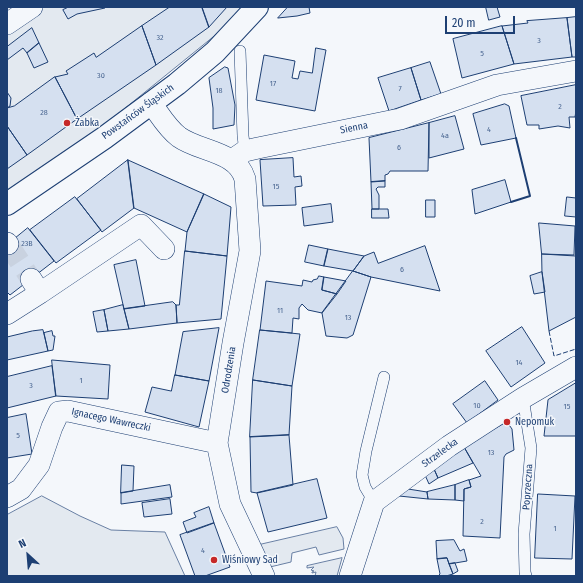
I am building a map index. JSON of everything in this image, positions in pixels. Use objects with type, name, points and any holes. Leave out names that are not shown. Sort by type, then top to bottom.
[{"type":"street","points":[[7,24],[32,7]]},
{"type":"street","name":"Powstańców Śląskich","points":[[7,204],[151,103],[209,57],[230,37],[257,7]]},
{"type":"street","name":"Sienna","points":[[238,156],[272,145],[400,119],[497,85],[576,71]]},
{"type":"street","points":[[151,103],[171,130],[179,136],[197,146],[238,156]]},
{"type":"street","name":"Odrodzenia","points":[[238,156],[245,179],[250,251],[217,443],[230,504],[264,576]]},
{"type":"street","points":[[7,314],[36,286],[141,225],[164,249]]},
{"type":"street","name":"Strzelecka","points":[[374,502],[448,446],[523,398],[576,367]]},
{"type":"street","name":"Ignacego Wawreczki","points":[[7,498],[21,489],[39,465],[52,427],[59,412],[68,410],[217,443]]},
{"type":"street","points":[[350,576],[374,502]]},
{"type":"lane","points":[[238,156],[243,136],[240,51]]},
{"type":"lane","points":[[374,502],[365,486],[362,475],[366,451],[384,377]]},
{"type":"lane","name":"Poprzeczna","points":[[523,398],[531,448],[524,534],[526,576]]},
{"type":"shaded area","points":[[7,7],[250,7],[76,148],[7,192]]},
{"type":"shaded area","points":[[42,496],[111,530],[165,532],[185,576],[7,576],[7,515]]},
{"type":"shaded area","points":[[337,527],[343,538],[344,549],[319,555],[316,547],[292,553],[291,562],[270,567],[259,545]]},
{"type":"shaded area","points":[[342,558],[337,576],[315,576],[316,572],[312,573],[314,571],[311,570],[314,567],[307,568],[307,566]]},
{"type":"building","points":[[69,7],[105,8],[77,14],[68,19],[63,10]]},
{"type":"building","points":[[170,7],[202,7],[209,27],[156,65],[142,26]]},
{"type":"building","points":[[202,7],[227,7],[209,27]]},
{"type":"building","points":[[288,7],[309,7],[310,13],[278,18]]},
{"type":"building","points":[[486,7],[497,7],[500,17],[489,20]]},
{"type":"building","points":[[576,17],[576,57],[572,57],[567,18]]},
{"type":"building","points":[[567,18],[572,57],[514,64],[502,26],[528,23],[527,21]]},
{"type":"building","points":[[142,26],[156,65],[77,119],[55,77],[68,74],[66,71],[94,53],[96,57]]},
{"type":"building","points":[[502,26],[514,64],[462,78],[453,39]]},
{"type":"building","points":[[32,28],[39,43],[27,53],[23,48],[7,60],[7,47]]},
{"type":"building","points":[[39,43],[48,62],[34,68],[27,53]]},
{"type":"building","points":[[316,48],[326,50],[315,111],[256,100],[264,55],[295,61],[292,78],[298,79],[300,71],[312,73]]},
{"type":"building","points":[[430,62],[441,94],[421,100],[411,68]]},
{"type":"building","points":[[225,67],[228,68],[235,105],[234,125],[213,129],[213,108],[209,78]]},
{"type":"building","points":[[411,68],[421,100],[389,111],[378,78]]},
{"type":"building","points":[[55,77],[77,119],[27,155],[7,126],[7,108],[14,106]]},
{"type":"building","points":[[576,85],[576,111],[575,117],[569,117],[570,128],[558,126],[539,129],[539,125],[527,125],[521,96]]},
{"type":"building","points":[[7,92],[11,98],[10,106],[7,108]]},
{"type":"building","points":[[505,104],[509,106],[516,138],[481,145],[473,114]]},
{"type":"building","points":[[455,116],[464,149],[429,158],[429,123]]},
{"type":"building","points":[[429,123],[428,171],[390,171],[385,175],[385,181],[371,182],[369,138]]},
{"type":"building","points":[[7,126],[27,155],[7,169]]},
{"type":"building","points":[[293,158],[294,177],[301,176],[302,186],[295,187],[296,205],[263,206],[260,160]]},
{"type":"building","points":[[128,160],[134,208],[102,232],[77,199]]},
{"type":"building","points":[[128,160],[204,194],[187,232],[134,208]]},
{"type":"building","points":[[505,180],[511,202],[475,214],[472,190]]},
{"type":"building","points":[[385,181],[385,187],[378,187],[376,189],[379,195],[379,209],[372,209],[371,182]]},
{"type":"building","points":[[204,194],[231,207],[227,256],[185,251],[187,232]]},
{"type":"building","points":[[75,197],[101,230],[56,263],[30,230]]},
{"type":"building","points":[[567,197],[576,198],[576,217],[565,216]]},
{"type":"building","points":[[426,200],[435,200],[435,217],[426,217]]},
{"type":"building","points":[[331,204],[333,222],[304,226],[302,208]]},
{"type":"building","points":[[372,209],[388,209],[389,218],[372,218]]},
{"type":"building","points":[[539,223],[575,226],[574,255],[542,254]]},
{"type":"building","points":[[28,228],[54,261],[10,295],[7,292],[7,245]]},
{"type":"building","points":[[309,245],[328,249],[324,266],[305,262]]},
{"type":"building","points":[[425,246],[440,291],[371,277],[353,271],[364,256],[374,252],[378,263]]},
{"type":"building","points":[[328,249],[364,256],[353,271],[324,266]]},
{"type":"building","points":[[185,251],[227,256],[221,319],[177,323],[176,305],[179,305]]},
{"type":"building","points":[[542,254],[576,256],[576,317],[549,331],[542,272]]},
{"type":"building","points":[[136,260],[145,306],[124,309],[114,265]]},
{"type":"building","points":[[353,271],[371,277],[353,335],[347,338],[326,336],[322,313]]},
{"type":"building","points":[[542,272],[545,292],[534,294],[530,276]]},
{"type":"building","points":[[319,276],[324,277],[322,290],[337,294],[322,313],[308,310],[302,304],[299,308],[299,319],[293,318],[292,333],[260,330],[266,281],[302,286],[303,280],[312,282]]},
{"type":"building","points":[[324,277],[346,281],[337,294],[322,290]]},
{"type":"building","points":[[173,302],[176,305],[177,323],[129,329],[124,309]]},
{"type":"building","points":[[123,305],[129,329],[108,331],[104,310]]},
{"type":"building","points":[[104,310],[108,331],[97,332],[93,312]]},
{"type":"building","points":[[522,327],[545,363],[511,387],[486,351]]},
{"type":"building","points":[[219,328],[209,381],[175,375],[183,332]]},
{"type":"building","points":[[43,330],[48,351],[7,360],[7,337]]},
{"type":"building","points":[[260,330],[300,334],[292,386],[253,380]]},
{"type":"building","points":[[52,331],[53,336],[55,336],[53,350],[48,351],[44,333]]},
{"type":"building","points":[[52,360],[110,365],[108,399],[56,396]]},
{"type":"building","points":[[52,366],[56,396],[7,408],[7,377]]},
{"type":"building","points":[[175,375],[209,381],[199,427],[145,412],[152,387],[171,391]]},
{"type":"building","points":[[253,380],[292,386],[289,435],[250,437]]},
{"type":"building","points":[[485,381],[498,400],[467,423],[453,404]]},
{"type":"building","points":[[576,383],[576,436],[544,436],[548,400]]},
{"type":"building","points":[[26,414],[32,454],[7,458],[7,418]]},
{"type":"building","points":[[507,422],[512,429],[514,450],[506,454],[504,457],[500,538],[463,536],[464,489],[471,487],[469,480],[481,476],[464,447]]},
{"type":"building","points":[[289,435],[293,485],[257,493],[251,492],[250,437]]},
{"type":"building","points":[[464,447],[473,463],[438,478],[434,469]]},
{"type":"building","points":[[122,465],[134,466],[133,491],[121,493]]},
{"type":"building","points":[[434,469],[438,478],[429,484],[425,475]]},
{"type":"building","points":[[317,479],[327,518],[268,532],[257,493]]},
{"type":"building","points":[[469,480],[471,487],[464,489],[464,501],[455,500],[455,485]]},
{"type":"building","points":[[170,485],[172,497],[121,504],[121,493]]},
{"type":"building","points":[[455,485],[455,500],[428,499],[427,492]]},
{"type":"building","points":[[408,489],[427,492],[428,499],[399,496]]},
{"type":"building","points":[[538,494],[575,496],[572,559],[535,558]]},
{"type":"building","points":[[170,499],[172,514],[144,517],[142,503]]},
{"type":"building","points":[[209,507],[214,523],[187,533],[183,522],[196,517],[194,513]]},
{"type":"building","points":[[214,523],[230,567],[205,576],[195,576],[180,535]]},
{"type":"building","points":[[454,540],[460,551],[464,549],[467,561],[449,564],[447,558],[437,559],[436,541]]},
{"type":"building","points":[[447,558],[453,574],[438,576],[440,574],[437,559]]},
{"type":"building","points":[[455,563],[458,571],[453,574],[449,564]]},
{"type":"tunnel","points":[[8,244],[31,279]]},
{"type":"fence","points":[[549,331],[554,356],[576,349]]},
{"type":"wall","points":[[511,202],[530,196],[516,138]]},
{"type":"place","name":"Żabka","points":[[67,123]]},
{"type":"place","name":"Nepomuk","points":[[507,422]]},
{"type":"place","name":"Wiśniowy Sad","points":[[214,560]]}]
